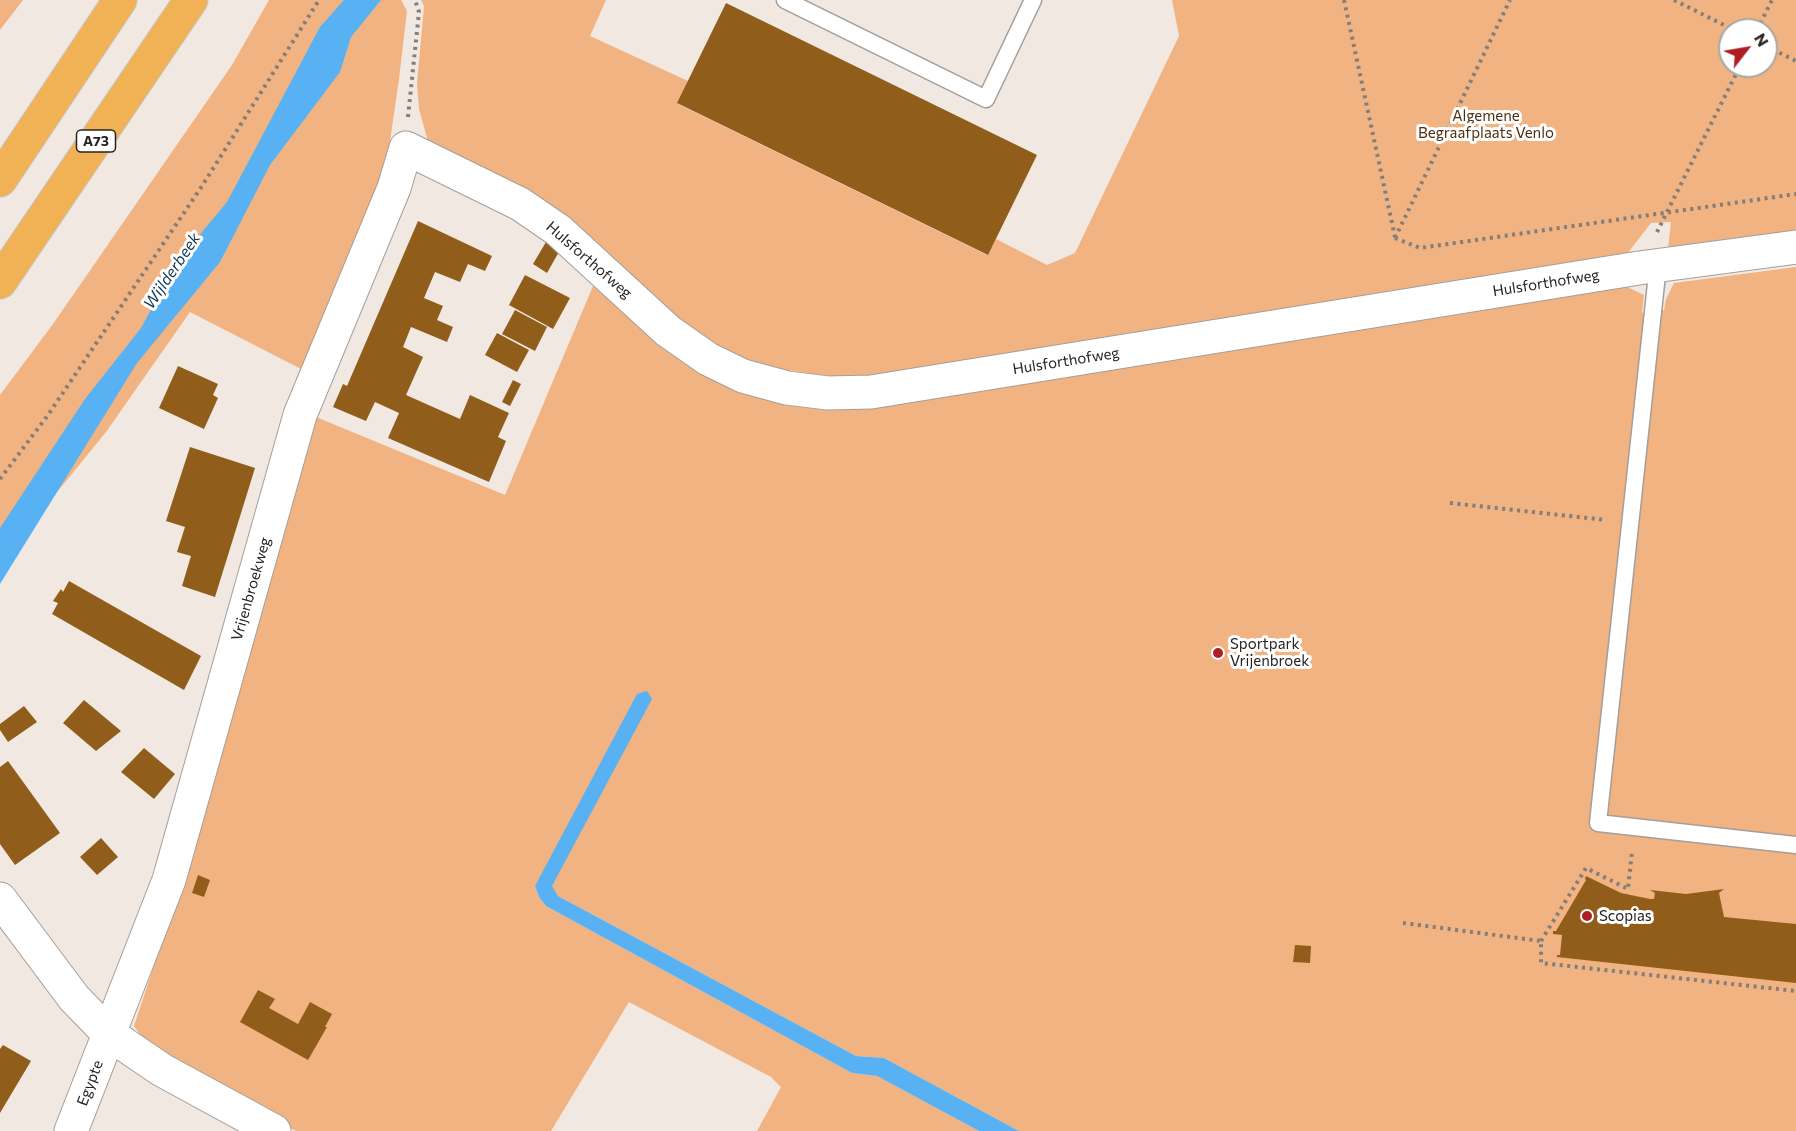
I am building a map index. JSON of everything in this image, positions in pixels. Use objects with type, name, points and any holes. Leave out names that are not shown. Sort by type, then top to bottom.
[{"type":"highway","points":[[0,180],[120,0]]},
{"type":"highway","name":"A73","points":[[0,282],[191,0]]},
{"type":"street","name":"Hulsforthofweg","points":[[406,148],[520,204],[558,230],[668,331],[708,359],[754,379],[787,388],[828,393],[871,392],[1648,267],[1796,247]]},
{"type":"street","name":"Vrijenbroekweg","points":[[109,1034],[169,880],[300,414],[394,188],[406,148]]},
{"type":"street","points":[[0,899],[74,998],[109,1034],[162,1070],[274,1131]]},
{"type":"street","name":"Egypte","points":[[71,1131],[109,1034]]},
{"type":"lane","points":[[785,0],[986,99],[1033,0]]},
{"type":"lane","points":[[1648,267],[1630,523],[1598,823],[1796,845]]},
{"type":"path","points":[[0,479],[48,415],[195,196],[319,0]]},
{"type":"path","points":[[406,148],[411,71],[419,12],[415,0]]},
{"type":"path","points":[[1344,0],[1395,238]]},
{"type":"path","points":[[1395,238],[1510,0]]},
{"type":"path","points":[[1674,0],[1718,22]]},
{"type":"path","points":[[1763,18],[1772,0]]},
{"type":"path","points":[[1778,52],[1796,61]]},
{"type":"path","points":[[1648,267],[1666,212],[1734,78]]},
{"type":"path","points":[[1395,238],[1420,248],[1796,194]]},
{"type":"path","points":[[1450,503],[1630,523]]},
{"type":"path","points":[[1635,827],[1628,889],[1586,868],[1541,941],[1541,963],[1796,991]]},
{"type":"path","points":[[1403,923],[1541,941]]},
{"type":"green space","points":[[0,0],[23,0],[0,30]]},
{"type":"green space","points":[[269,0],[401,0],[407,11],[387,162],[365,222],[326,309],[303,370],[190,312],[106,432],[0,562],[0,395],[53,324],[232,65]]},
{"type":"green space","name":"Algemene Begraafplaats Venlo","points":[[421,0],[606,0],[590,36],[688,81],[678,104],[987,255],[996,239],[1047,265],[1075,253],[1179,36],[1172,0],[1796,0],[1796,233],[1668,248],[1671,222],[1651,223],[1627,254],[893,374],[832,378],[749,363],[715,350],[429,145],[419,109],[417,83],[424,6]]},
{"type":"green space","name":"Sportpark Vrijenbroek","points":[[1796,267],[1796,1131],[1019,1131],[884,1058],[856,1056],[556,893],[535,886],[546,906],[852,1073],[877,1076],[979,1131],[757,1131],[781,1087],[771,1077],[629,1002],[551,1131],[296,1131],[178,1066],[145,1041],[134,1026],[181,884],[316,417],[505,495],[593,286],[672,352],[745,391],[1623,285],[1644,295],[1642,313],[1664,310],[1666,299],[1674,283]]},
{"type":"water","points":[[344,0],[381,0],[351,37],[340,72],[270,165],[220,262],[137,363],[0,584],[0,528],[85,399],[141,328],[177,262],[227,202],[320,27]]},
{"type":"water","points":[[647,691],[652,699],[552,886],[558,896],[856,1056],[884,1058],[1019,1131],[979,1131],[877,1076],[852,1073],[546,906],[535,886],[637,694]]},
{"type":"building","points":[[726,3],[1037,155],[988,255],[677,103]]},
{"type":"building","points":[[418,221],[492,256],[485,271],[468,264],[460,282],[435,272],[424,298],[443,306],[437,320],[453,327],[447,342],[411,327],[403,347],[423,357],[406,395],[460,419],[470,395],[509,413],[498,437],[506,441],[489,482],[388,438],[399,413],[375,402],[366,421],[333,407],[343,384],[347,386]]},
{"type":"building","points":[[546,242],[560,250],[547,273],[533,264]]},
{"type":"building","points":[[525,275],[570,298],[553,329],[509,305]]},
{"type":"building","points":[[515,310],[547,327],[535,351],[502,334]]},
{"type":"building","points":[[497,333],[529,350],[517,372],[485,355]]},
{"type":"building","points":[[178,366],[218,384],[213,395],[218,398],[204,429],[159,408]]},
{"type":"building","points":[[513,380],[521,384],[510,406],[502,402]]},
{"type":"building","points":[[190,447],[255,468],[215,597],[182,586],[191,556],[177,552],[185,527],[166,521]]},
{"type":"building","points":[[69,581],[201,656],[184,690],[52,614],[58,603],[53,601],[61,589],[63,592]]},
{"type":"building","points":[[84,700],[121,731],[96,751],[63,723]]},
{"type":"building","points":[[24,706],[37,722],[8,742],[0,730],[0,724]]},
{"type":"building","points":[[144,748],[175,774],[154,799],[121,772]]},
{"type":"building","points":[[8,761],[60,833],[15,865],[0,844],[0,767]]},
{"type":"building","points":[[101,838],[118,857],[97,875],[80,857]]},
{"type":"building","points":[[198,875],[210,880],[204,897],[192,893]]},
{"type":"building","points":[[1586,876],[1621,893],[1650,899],[1654,899],[1655,893],[1650,890],[1686,894],[1724,889],[1719,893],[1724,917],[1796,924],[1796,983],[1557,957],[1560,955],[1562,935],[1553,934],[1553,931],[1556,931],[1586,880]]},
{"type":"building","points":[[1295,945],[1311,946],[1310,963],[1293,962]]},
{"type":"building","points":[[258,990],[275,999],[269,1008],[298,1024],[310,1002],[332,1014],[308,1060],[240,1022]]},
{"type":"building","points":[[3,1045],[31,1061],[0,1113],[0,1049]]},
{"type":"place","name":"Sportpark Vrijenbroek","points":[[1218,653]]},
{"type":"place","name":"Scopias","points":[[1587,916]]},
{"type":"water label","name":"Wijlderbeek","points":[[172,271]]}]
